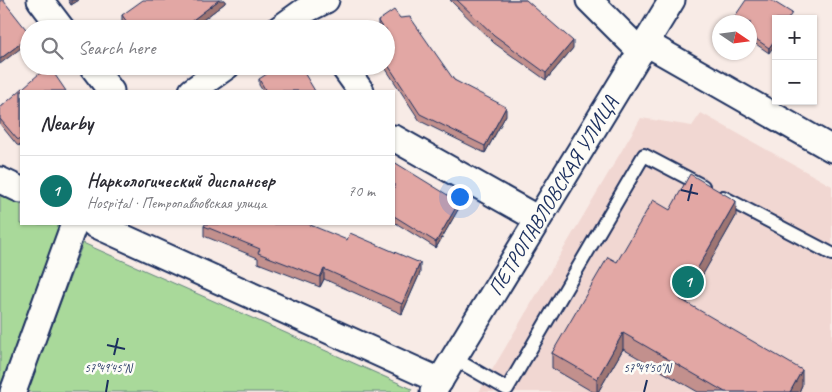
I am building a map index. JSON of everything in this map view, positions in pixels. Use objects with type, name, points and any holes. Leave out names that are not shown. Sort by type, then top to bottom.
[{"type":"street","points":[[40,0],[55,20]]},
{"type":"street","points":[[589,0],[643,47],[832,149]]},
{"type":"street","name":"ПЕТРОПАВЛОВСКАЯ УЛИЦА","points":[[436,386],[672,0]]},
{"type":"street","points":[[294,20],[311,10]]},
{"type":"street","points":[[99,75],[111,90]]},
{"type":"street","points":[[193,90],[214,75]]},
{"type":"street","points":[[350,75],[360,90]]},
{"type":"street","points":[[395,139],[538,219]]},
{"type":"street","points":[[0,180],[20,190]]},
{"type":"street","points":[[13,392],[74,225]]},
{"type":"street","points":[[96,225],[436,386]]},
{"type":"lane","points":[[453,358],[507,389],[644,155],[832,254]]},
{"type":"shaded area","points":[[701,113],[832,186],[832,392],[479,392],[641,118],[692,126]]},
{"type":"green space","points":[[0,186],[20,196],[20,225],[60,225],[0,387]]},
{"type":"green space","points":[[83,243],[412,389],[410,392],[27,392]]},
{"type":"building","points":[[0,0],[3,0],[20,22],[20,44],[0,59]]},
{"type":"building","points":[[143,0],[219,0],[193,20],[126,20],[122,15]]},
{"type":"building","points":[[457,0],[526,0],[573,41],[546,73],[494,35]]},
{"type":"building","points":[[746,0],[771,0],[792,13],[791,15],[772,15],[772,44],[769,48],[757,40],[757,15],[736,15]]},
{"type":"building","points":[[394,10],[400,18],[410,17],[454,80],[506,107],[485,146],[420,114],[394,75],[395,20],[379,20]]},
{"type":"building","points":[[38,75],[55,75],[65,90],[21,90]]},
{"type":"building","points":[[265,75],[305,75],[314,90],[265,90],[259,79]]},
{"type":"building","points":[[20,90],[20,140],[0,119],[0,108]]},
{"type":"building","points":[[395,163],[459,202],[436,242],[395,217]]},
{"type":"building","points":[[690,174],[736,201],[680,299],[802,370],[790,392],[725,392],[623,333],[597,379],[552,353],[608,257],[617,262],[653,200],[670,210]]},
{"type":"building","points":[[310,225],[347,240],[350,233],[420,263],[402,304],[324,269],[320,277],[258,253],[260,249],[204,226]]},
{"type":"place","name":"Наркологический диспансер","points":[[688,282]]}]
